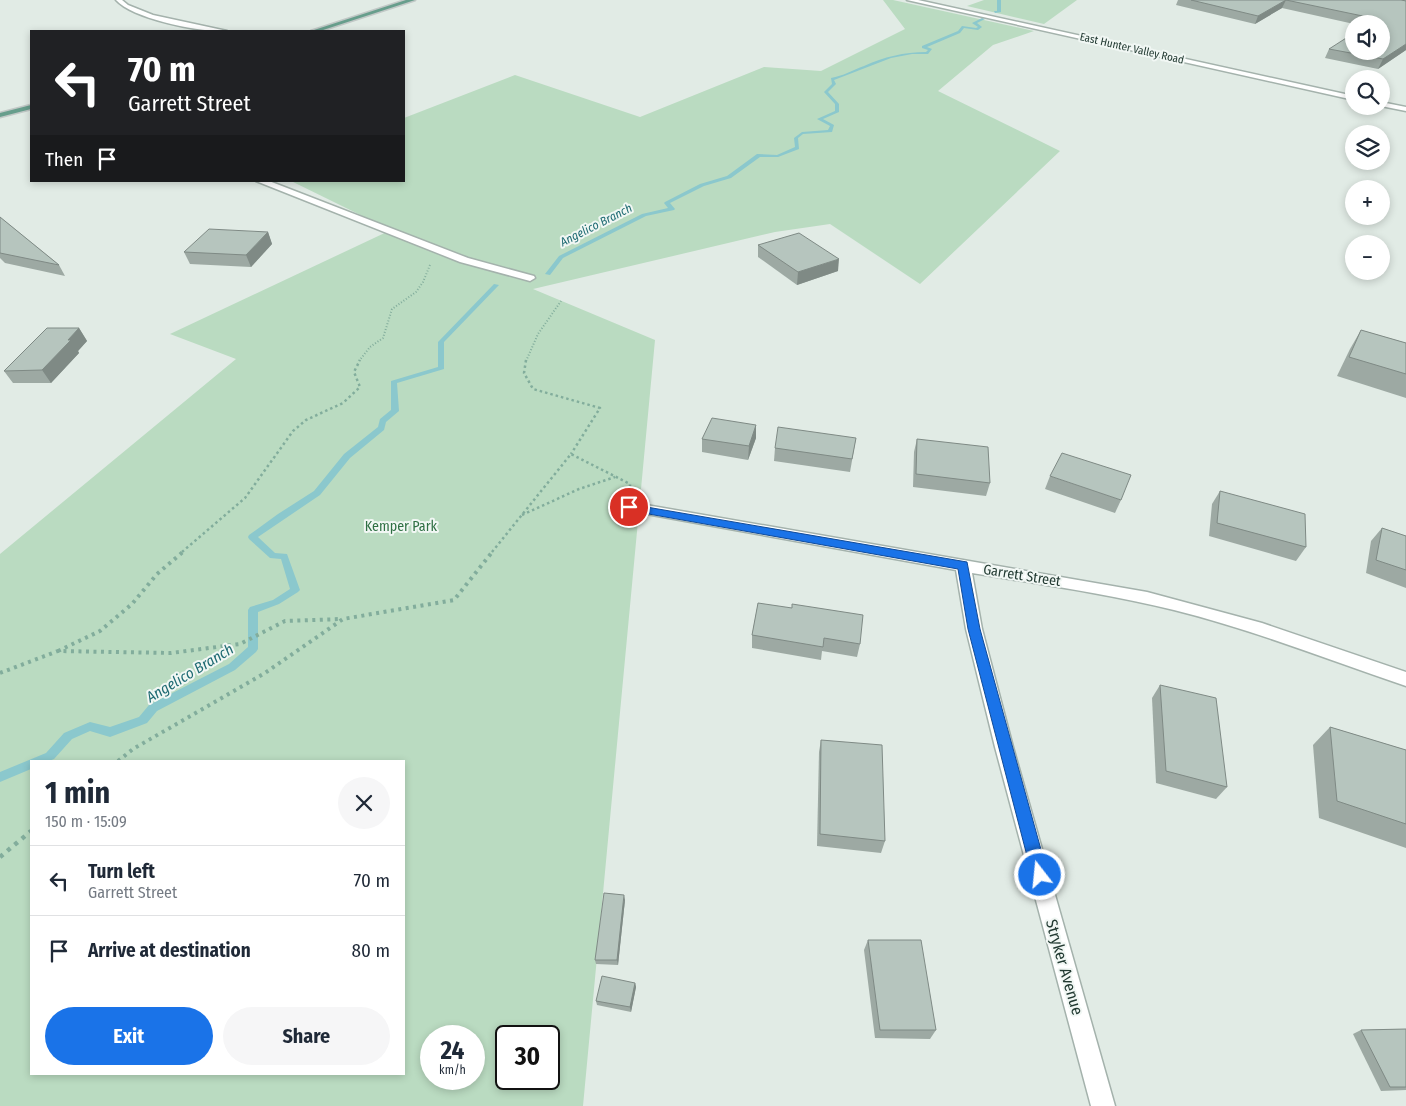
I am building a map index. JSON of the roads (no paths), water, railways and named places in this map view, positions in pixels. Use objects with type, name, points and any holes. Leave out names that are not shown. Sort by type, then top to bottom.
[{"type":"main road","points":[[317,30],[412,0]]},
{"type":"main road","points":[[0,115],[30,107]]},
{"type":"street","points":[[119,0],[126,7],[141,14],[219,30]]},
{"type":"street","name":"East Hunter Valley Road","points":[[910,0],[1345,96]]},
{"type":"street","points":[[1390,106],[1406,109]]},
{"type":"street","points":[[263,182],[444,252],[530,278]]},
{"type":"street","name":"Garrett Street","points":[[629,507],[1066,582],[1172,604],[1235,620],[1315,646],[1406,679]]},
{"type":"street","name":"Stryker Avenue","points":[[963,565],[974,629],[1004,747],[1103,1106]]},
{"type":"waterway","name":"Angelico Branch","points":[[995,12],[999,12],[999,0]]},
{"type":"waterway","name":"Angelico Branch","points":[[548,274],[561,257],[644,215],[672,209],[667,203],[702,185],[729,177],[759,155],[778,156],[797,148],[796,138],[802,133],[830,131],[832,126],[819,119],[837,112],[837,104],[826,92],[834,84],[832,79],[842,77],[890,57],[912,53],[927,53],[930,49],[923,47],[959,32],[963,27],[977,29],[980,27],[974,23],[983,19]]},
{"type":"waterway","name":"Angelico Branch","points":[[40,760],[50,756],[68,736],[90,726],[110,732],[143,720],[153,708],[232,667],[253,649],[253,610],[276,602],[295,590],[284,556],[273,556],[252,537],[317,493],[347,456],[381,428],[383,421],[395,411],[393,382],[442,368],[441,342],[496,285]]},
{"type":"waterway","name":"Angelico Branch","points":[[0,777],[30,764]]},
{"type":"park label","name":"Kemper Park","points":[[401,526]]}]
